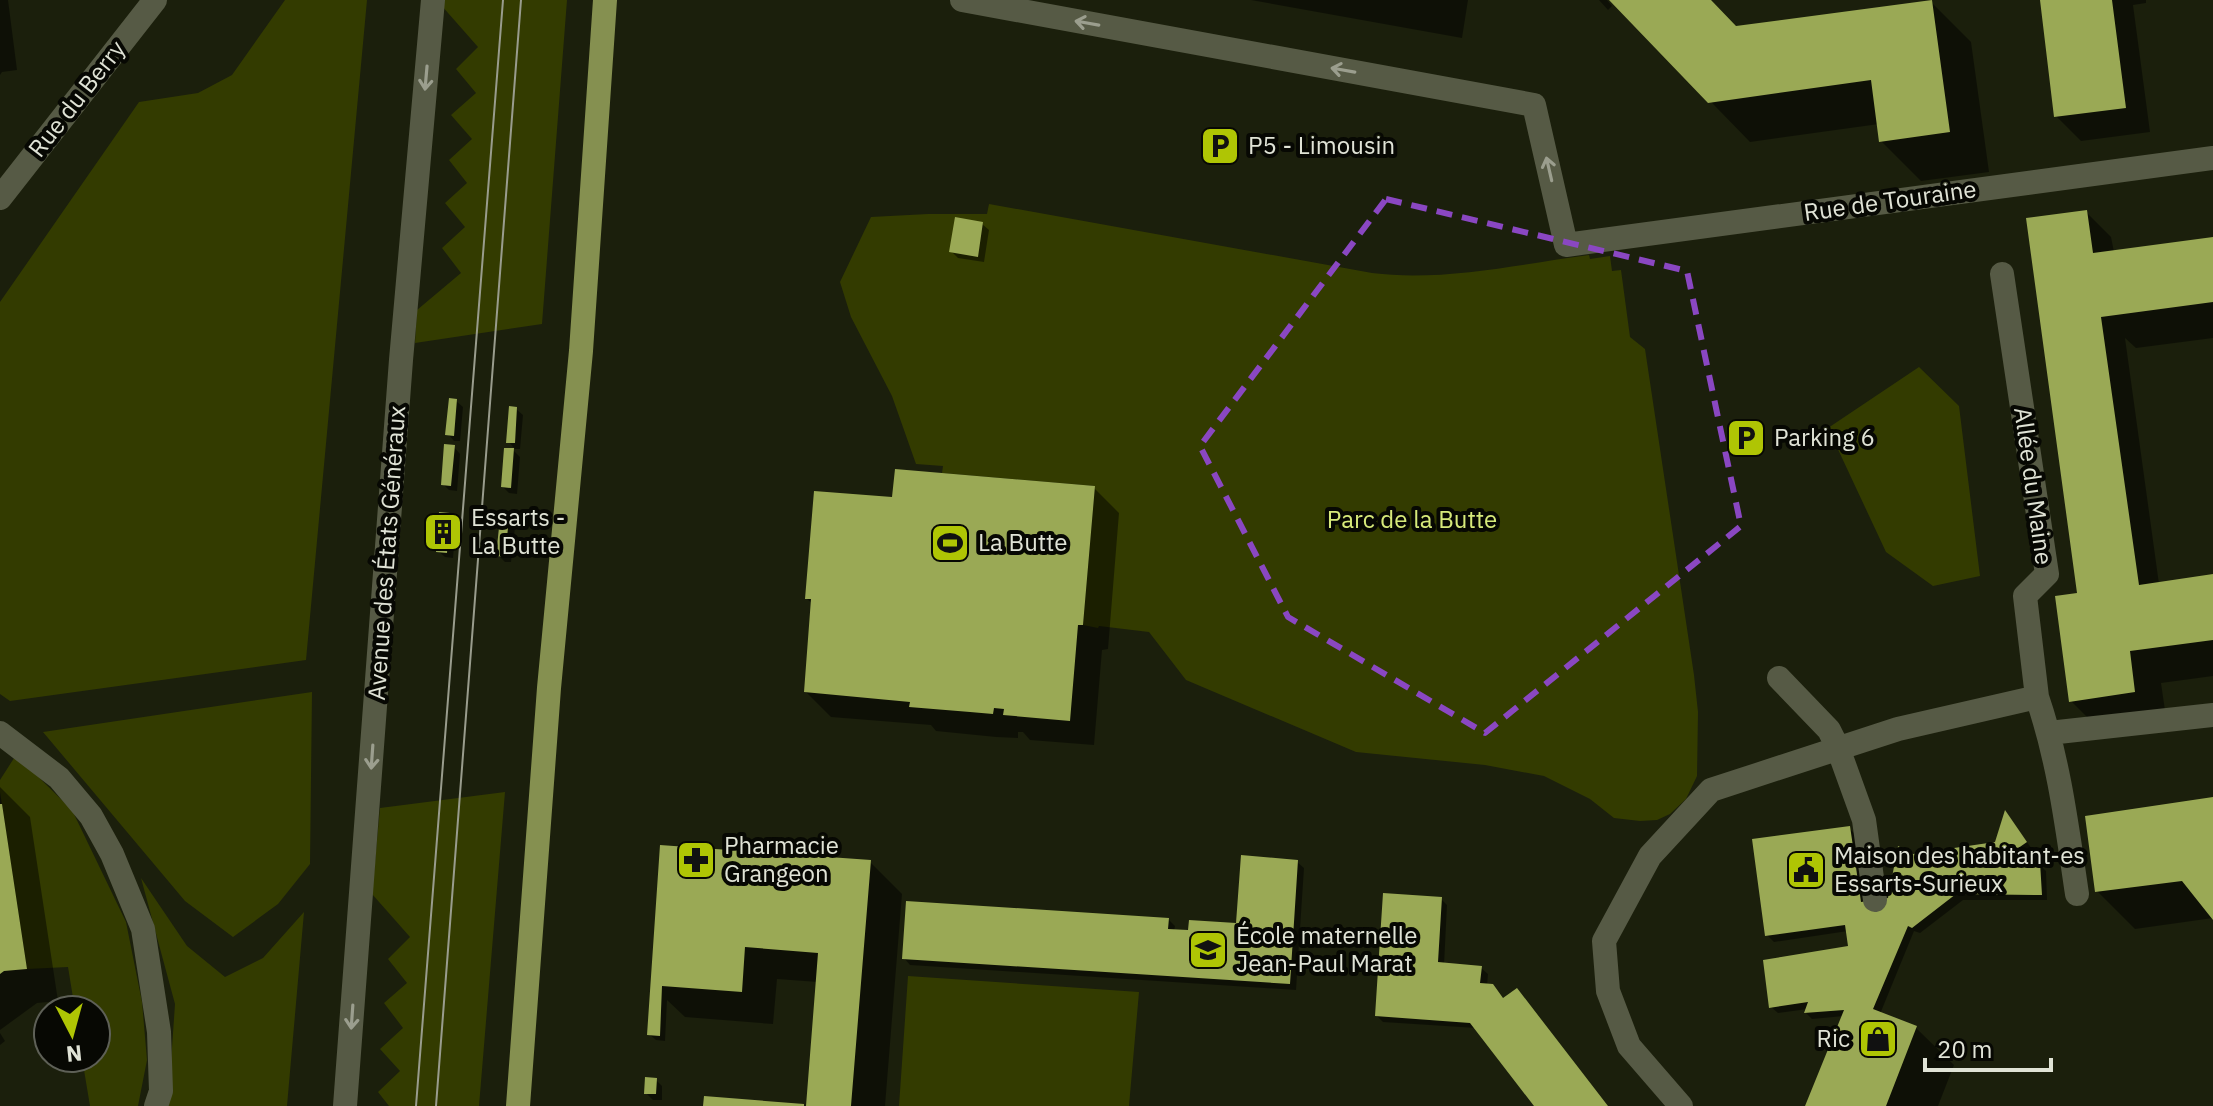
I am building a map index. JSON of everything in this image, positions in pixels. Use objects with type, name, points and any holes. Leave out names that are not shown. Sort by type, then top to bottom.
[{"type":"main road","points":[[518,1106],[549,688],[581,351],[605,0]]},
{"type":"street","name":"Rue du Berry","points":[[0,198],[155,0]]},
{"type":"street","name":"Avenue des États Généraux","points":[[345,1106],[401,360],[433,0]]},
{"type":"street","name":"Rue de Touraine","points":[[962,0],[1534,105],[1566,245],[2213,158]]},
{"type":"street","name":"Allée du Maine","points":[[2002,274],[2047,574],[2025,596],[2037,697]]},
{"type":"street","points":[[1779,678],[1841,740],[1864,820],[1875,900]]},
{"type":"street","points":[[1681,1106],[1629,1046],[1608,991],[1604,941],[1650,856],[1711,790],[1841,740],[2037,697],[2049,733],[2063,799],[2077,894]]},
{"type":"street","points":[[2049,733],[2213,715]]},
{"type":"street","points":[[0,733],[59,778],[91,816],[112,854],[143,929],[159,1032],[161,1091],[156,1106]]},
{"type":"highlighted area","points":[[1386,199],[1687,271],[1741,526],[1485,733],[1288,617],[1200,446]]},
{"type":"green space","points":[[285,0],[367,0],[306,660],[10,701],[0,694],[0,302],[139,102],[198,93],[232,75]]},
{"type":"green space","points":[[442,0],[567,0],[542,324],[415,343],[417,310],[461,273],[442,248],[465,227],[445,203],[467,183],[449,160],[472,139],[451,115],[476,93],[456,69],[478,47],[441,5]]},
{"type":"green space","name":"Parc de la Butte","points":[[989,204],[1372,273],[1453,274],[1589,255],[1590,259],[1610,256],[1612,271],[1621,270],[1630,337],[1645,349],[1694,675],[1698,712],[1697,776],[1686,799],[1670,814],[1657,820],[1614,818],[1590,799],[1544,776],[1485,765],[1356,752],[1186,680],[1149,632],[1083,625],[1095,486],[942,473],[943,466],[916,464],[892,396],[851,317],[840,282],[871,217],[987,214]]},
{"type":"green space","points":[[1919,367],[1959,406],[1980,576],[1933,586],[1886,552],[1828,428]]},
{"type":"green space","points":[[312,692],[310,864],[278,904],[233,937],[185,901],[43,732]]},
{"type":"green space","points":[[16,755],[72,810],[126,922],[142,1002],[147,1060],[138,1106],[90,1106],[85,1074],[112,1074],[112,994],[72,994],[68,967],[27,969],[0,780]]},
{"type":"green space","points":[[505,792],[479,1106],[389,1106],[378,1092],[400,1071],[380,1049],[403,1028],[384,1003],[407,983],[388,959],[410,937],[372,894],[380,808]]},
{"type":"green space","points":[[141,878],[187,946],[225,977],[263,958],[304,912],[287,1106],[168,1106],[175,1004]]},
{"type":"green space","points":[[908,976],[1139,992],[1129,1106],[899,1106]]},
{"type":"building","points":[[1609,0],[1711,0],[1736,26],[1932,0],[1950,132],[1879,142],[1871,80],[1708,103]]},
{"type":"building","points":[[2040,0],[2112,0],[2126,108],[2054,117]]},
{"type":"building","points":[[2087,210],[2093,253],[2213,237],[2213,302],[2101,317],[2139,585],[2213,574],[2213,640],[2130,651],[2135,692],[2069,702],[2055,596],[2077,593],[2026,218]]},
{"type":"building","points":[[955,217],[983,222],[978,257],[949,252]]},
{"type":"building","name":"Essarts - La Butte","points":[[449,398],[457,399],[454,436],[445,435]]},
{"type":"building","name":"Essarts - La Butte","points":[[509,406],[517,407],[515,443],[506,443]]},
{"type":"building","points":[[444,444],[455,445],[451,486],[441,485]]},
{"type":"building","points":[[504,448],[514,448],[511,488],[501,487]]},
{"type":"building","points":[[895,469],[1095,486],[1083,625],[1078,625],[1070,721],[1003,715],[1004,709],[994,708],[993,714],[909,707],[910,702],[804,692],[811,599],[805,599],[814,491],[892,497]]},
{"type":"building","name":"Essarts - La Butte","points":[[439,512],[450,513],[447,553],[436,552]]},
{"type":"building","name":"Essarts - La Butte","points":[[500,518],[509,518],[505,557],[496,556]]},
{"type":"building","points":[[2213,797],[2213,920],[2182,881],[2095,892],[2085,816]]},
{"type":"building","points":[[0,804],[27,969],[0,974]]},
{"type":"building","points":[[2005,810],[2027,842],[2014,851],[2040,862],[2042,895],[1956,894],[1912,928],[1908,926],[1873,1009],[1917,1026],[1886,1106],[1805,1106],[1844,1010],[1804,1013],[1808,1002],[1769,1008],[1763,960],[1848,946],[1845,925],[1765,936],[1752,839],[1850,826],[1861,902],[1888,898],[1898,846],[1913,854],[1995,842]]},
{"type":"building","points":[[660,845],[871,860],[851,1106],[806,1106],[818,953],[745,947],[742,992],[662,986],[660,1036],[647,1035]]},
{"type":"building","points":[[1241,855],[1298,860],[1290,984],[902,959],[906,901],[1169,918],[1168,929],[1188,930],[1189,920],[1236,923]]},
{"type":"building","points":[[1383,893],[1442,897],[1438,962],[1482,966],[1480,983],[1493,984],[1503,998],[1517,988],[1608,1106],[1534,1106],[1470,1023],[1375,1016]]},
{"type":"building","points":[[645,1077],[657,1078],[656,1094],[644,1094]]},
{"type":"building","points":[[704,1096],[804,1104],[804,1106],[703,1106]]},
{"type":"tram line","points":[[416,1106],[503,0]]},
{"type":"tram line","points":[[436,1106],[521,0]]},
{"type":"place","name":"P5 - Limousin","points":[[1220,146]]},
{"type":"place","name":"Parking 6","points":[[1746,438]]},
{"type":"place","name":"Essarts - La Butte","points":[[443,532]]},
{"type":"place","name":"La Butte","points":[[950,543]]},
{"type":"place","name":"Pharmacie Grangeon","points":[[696,860]]},
{"type":"place","name":"Maison des habitant-es Essarts-Surieux","points":[[1806,870]]},
{"type":"place","name":"École maternelle Jean-Paul Marat","points":[[1208,950]]},
{"type":"place","name":"Ric","points":[[1878,1039]]}]
